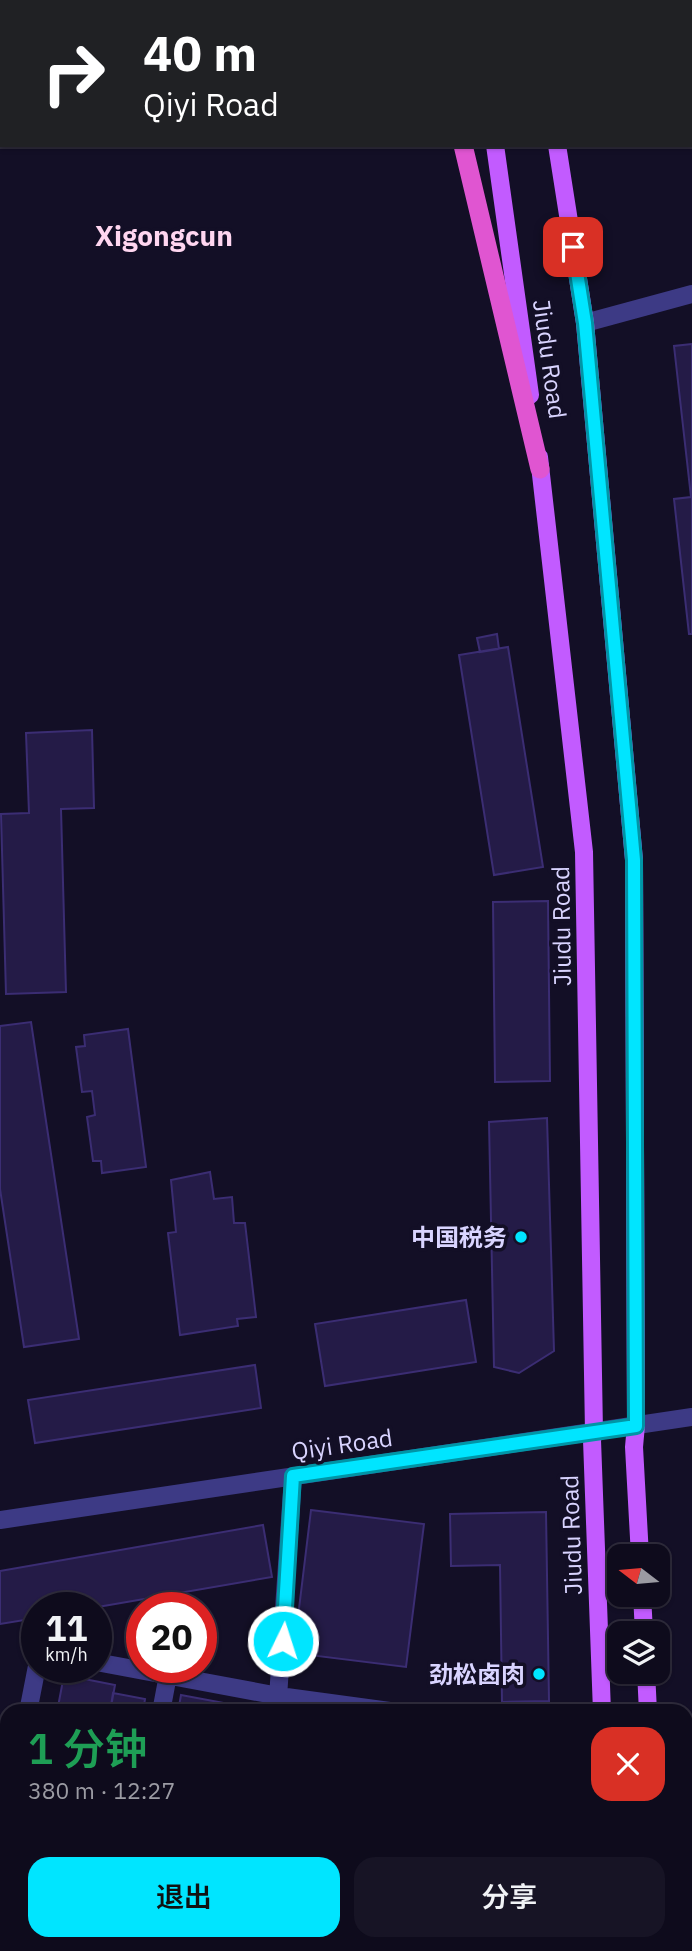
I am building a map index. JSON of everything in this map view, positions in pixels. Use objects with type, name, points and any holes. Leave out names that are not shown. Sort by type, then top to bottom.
[{"type":"highway","points":[[463,147],[540,469]]},
{"type":"main road","name":"Jiudu Road","points":[[495,147],[540,469],[584,852],[594,1432],[592,1440],[602,1704]]},
{"type":"main road","name":"Jiudu Road","points":[[557,147],[585,323],[634,860],[634,1447],[639,1544]]},
{"type":"main road","points":[[647,1684],[648,1704]]},
{"type":"street","points":[[585,323],[692,294]]},
{"type":"street","name":"Qiyi Road","points":[[0,1520],[692,1417]]},
{"type":"street","points":[[198,1683],[278,1704],[293,1476]]},
{"type":"street","points":[[30,1704],[34,1683]]},
{"type":"street","points":[[163,1704],[166,1683]]},
{"type":"building","points":[[692,344],[692,634],[689,634],[674,499],[691,497],[674,346]]},
{"type":"building","points":[[497,634],[499,649],[480,652],[477,638]]},
{"type":"building","points":[[508,647],[543,867],[494,875],[459,655]]},
{"type":"building","points":[[92,730],[94,808],[61,809],[66,992],[6,994],[1,814],[29,813],[26,733]]},
{"type":"building","points":[[548,901],[550,1081],[495,1082],[493,902]]},
{"type":"building","points":[[31,1022],[79,1339],[24,1347],[0,1189],[0,1026]]},
{"type":"building","points":[[128,1029],[146,1167],[102,1173],[101,1161],[93,1161],[87,1117],[95,1115],[92,1091],[82,1092],[76,1047],[85,1046],[84,1035]]},
{"type":"building","name":"中国税务","points":[[547,1118],[554,1351],[519,1373],[494,1367],[489,1122]]},
{"type":"building","points":[[210,1172],[214,1199],[232,1197],[234,1223],[245,1223],[256,1317],[237,1319],[238,1326],[180,1335],[168,1233],[176,1232],[171,1180]]},
{"type":"building","points":[[466,1300],[476,1362],[325,1386],[315,1324]]},
{"type":"building","points":[[255,1365],[261,1408],[35,1443],[28,1400]]},
{"type":"building","points":[[311,1510],[424,1524],[406,1667],[301,1654],[306,1618],[298,1617]]},
{"type":"building","points":[[546,1512],[549,1701],[502,1702],[500,1565],[451,1566],[450,1514]]},
{"type":"building","points":[[263,1525],[272,1577],[185,1592],[126,1592],[126,1602],[112,1605],[112,1592],[21,1592],[21,1621],[0,1624],[0,1571]]},
{"type":"building","points":[[62,1683],[115,1685],[111,1704],[59,1704]]},
{"type":"building","points":[[113,1693],[145,1699],[144,1704],[111,1704]]},
{"type":"building","points":[[181,1695],[229,1704],[179,1704]]},
{"type":"place","name":"中国税务","points":[[521,1237]]},
{"type":"place","name":"劲松卤肉","points":[[539,1674]]},
{"type":"district","name":"Xigongcun","points":[[164,235]]},
{"type":"route","points":[[283,1641],[293,1476],[636,1426],[634,860],[585,323],[573,247]]}]
